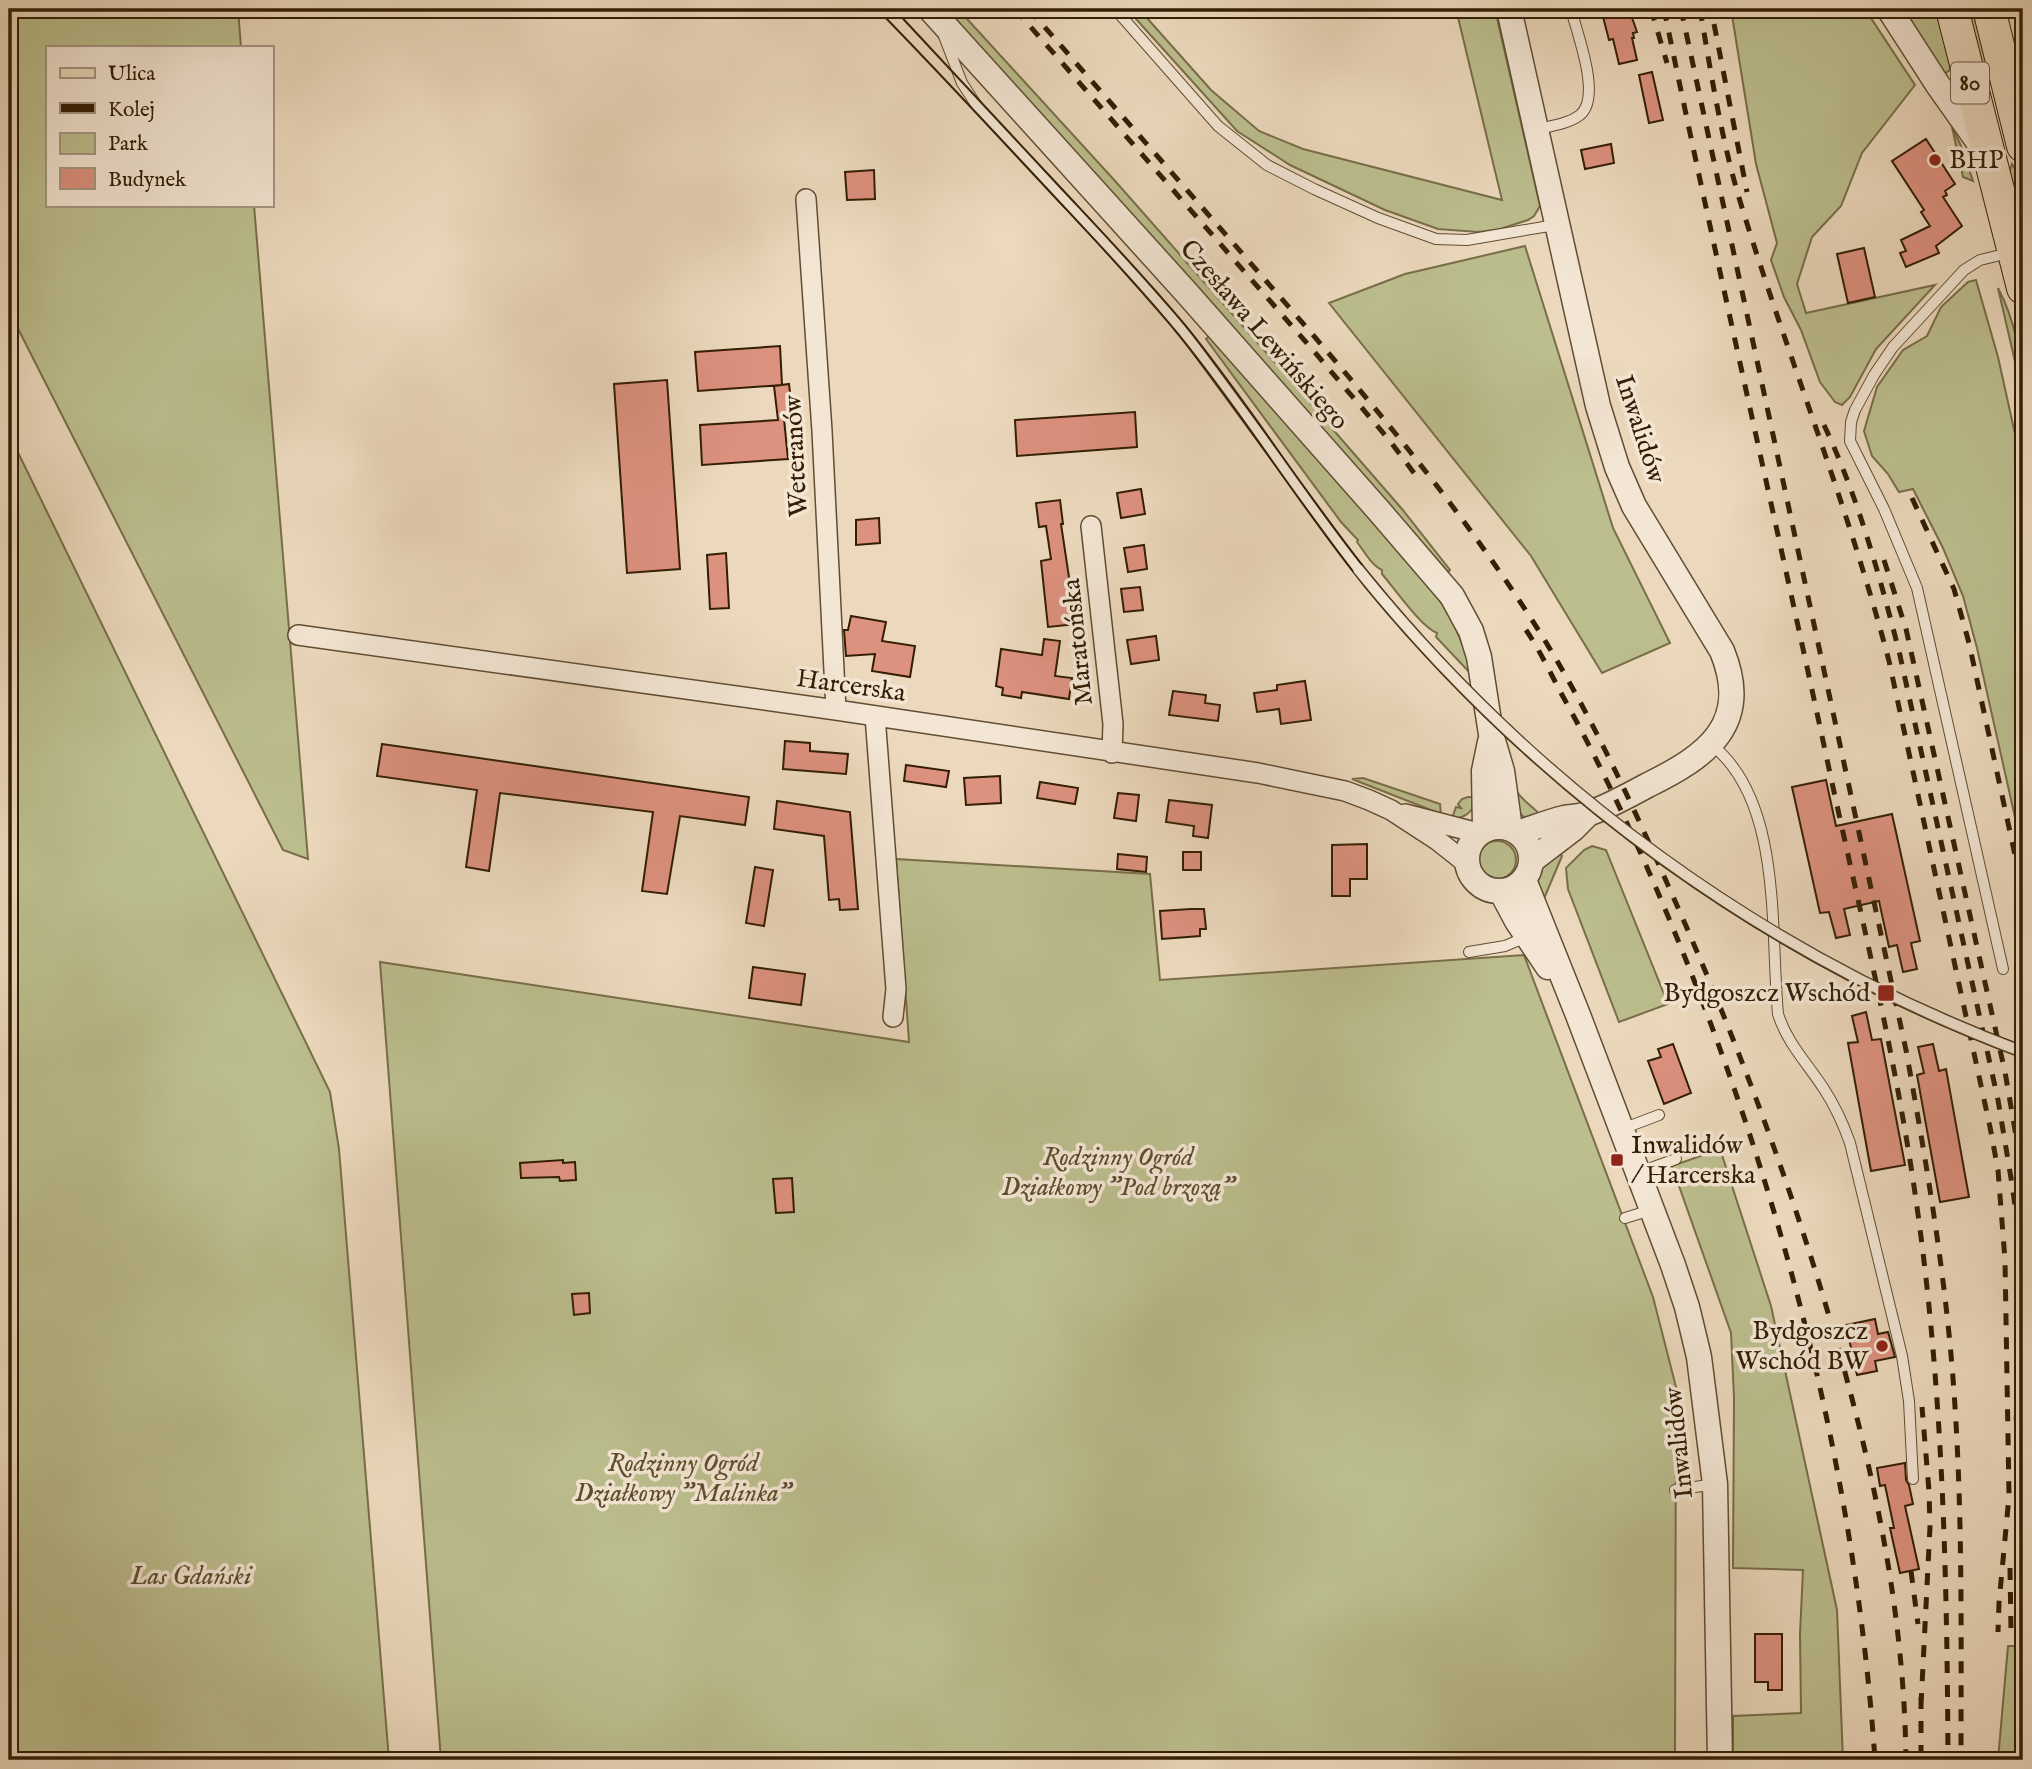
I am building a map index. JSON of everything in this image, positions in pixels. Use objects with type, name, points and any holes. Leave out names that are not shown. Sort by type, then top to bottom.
[{"type":"main road","name":"80","points":[[1952,9],[2023,288]]},
{"type":"main road","name":"80","points":[[1989,9],[2023,146]]},
{"type":"street","name":"Inwalidów","points":[[1509,9],[1598,406],[1617,467],[1634,506],[1722,651],[1732,689],[1723,729],[1712,745],[1689,763],[1587,815],[1527,870],[1687,1307],[1699,1357],[1715,1484],[1720,1760]]},
{"type":"street","points":[[1889,9],[1989,157]]},
{"type":"street","name":"Czesława Lewińskiego","points":[[936,15],[1103,199],[1452,596],[1471,631],[1485,683],[1492,734],[1514,831]]},
{"type":"street","name":"Weteranów","points":[[806,199],[822,431],[836,710]]},
{"type":"street","name":"Maratońska","points":[[1091,526],[1113,724],[1112,753]]},
{"type":"street","name":"Harcerska","points":[[298,635],[836,710],[1270,776],[1345,791],[1391,810],[1482,831]]},
{"type":"street","points":[[875,716],[896,989],[893,1017]]},
{"type":"street","name":"Czesława Lewińskiego","points":[[1482,831],[1484,771],[1492,734]]},
{"type":"street","name":"Harcerska","points":[[1391,810],[1466,863]]},
{"type":"street","name":"Inwalidów","points":[[1514,831],[1587,815]]},
{"type":"street","points":[[1493,827],[1514,831],[1529,847],[1527,870],[1516,887],[1501,891],[1484,888],[1475,882],[1466,863],[1471,842],[1482,831],[1493,827]]},
{"type":"street","name":"Inwalidów","points":[[1501,891],[1578,1015]]},
{"type":"lane","points":[[1115,9],[1218,126],[1268,166],[1314,189],[1378,218],[1436,239],[1467,240],[1557,225]]},
{"type":"lane","points":[[1536,130],[1564,123],[1580,115],[1589,104],[1590,87],[1571,9]]},
{"type":"lane","points":[[936,15],[962,83],[977,106],[1183,331],[1358,569],[1440,663],[1515,738],[1584,799],[1727,903],[1825,961],[1922,1010],[2023,1052]]},
{"type":"lane","points":[[2003,969],[1917,588],[1884,509],[1850,441],[1855,410],[1893,347],[1964,270],[1980,260],[2013,252]]},
{"type":"lane","points":[[1712,745],[1723,754],[1745,786],[1763,837],[1770,892],[1778,1014],[1782,1027],[1841,1116],[1850,1143],[1902,1356],[1909,1401],[1913,1479]]},
{"type":"lane","points":[[1469,952],[1505,946],[1527,936]]},
{"type":"lane","points":[[1622,1130],[1659,1115]]},
{"type":"lane","points":[[1638,1173],[1675,1159]]},
{"type":"lane","points":[[1625,1218],[1652,1210]]},
{"type":"lane","points":[[1675,1490],[1715,1484]]},
{"type":"green space","points":[[9,9],[238,9],[241,46],[46,46],[46,206],[254,206],[308,859],[283,850],[9,311]]},
{"type":"green space","points":[[945,9],[958,9],[1116,182],[1402,509],[1450,570],[1448,572]]},
{"type":"green space","points":[[1127,9],[1139,9],[1211,90],[1259,131],[1303,149],[1502,200],[1456,9],[1495,9],[1540,206],[1528,220],[1500,229],[1478,232],[1438,229],[1385,210],[1290,165],[1237,131]]},
{"type":"green space","points":[[1731,9],[1865,9],[1915,85],[1862,153],[1841,206],[1812,237],[1797,284],[1806,313],[1935,285],[1876,349],[1850,397],[1842,405],[1835,402],[1820,382],[1771,260],[1777,243],[1756,164]]},
{"type":"green space","points":[[1902,9],[1936,9],[1950,70],[1944,74]]},
{"type":"green space","points":[[1963,9],[1976,9],[1986,56],[1986,74]]},
{"type":"green space","points":[[1952,127],[1961,146],[1973,181],[1963,177]]},
{"type":"green space","points":[[2012,164],[2023,182],[2023,191],[2011,195],[2009,172]]},
{"type":"green space","points":[[1525,246],[1613,528],[1670,643],[1602,673],[1531,556],[1329,303],[1405,274]]},
{"type":"green space","points":[[1976,280],[1998,357],[2023,470],[2023,853],[1963,596],[1943,548],[1913,489],[1899,492],[1872,456],[1864,431],[1877,387],[1903,350],[1927,336],[1941,307],[1968,282]]},
{"type":"green space","points":[[1998,288],[2017,341],[2023,396]]},
{"type":"green space","points":[[1211,335],[1426,581],[1454,626],[1473,676],[1436,637],[1437,633],[1416,616],[1382,574],[1382,570],[1368,558],[1358,540],[1341,522],[1206,339]]},
{"type":"green space","name":"Las Gdański","points":[[9,434],[330,1092],[339,1149],[389,1760],[9,1760]]},
{"type":"green space","points":[[1363,778],[1440,804],[1441,814],[1352,779]]},
{"type":"green space","points":[[1518,793],[1542,817],[1528,820],[1521,815],[1510,794]]},
{"type":"green space","points":[[1468,797],[1477,797],[1471,810],[1461,817],[1452,818],[1456,807],[1461,808],[1458,804]]},
{"type":"green space","points":[[1497,841],[1511,846],[1516,860],[1511,874],[1497,879],[1483,874],[1478,860],[1483,846]]},
{"type":"green space","points":[[1592,846],[1606,850],[1668,1004],[1619,1022],[1568,889],[1566,868],[1584,850]]},
{"type":"green space","points":[[1558,849],[1562,856],[1543,901],[1538,884],[1539,872],[1545,861]]},
{"type":"green space","points":[[896,859],[1150,874],[1160,980],[1524,955],[1653,1297],[1676,1387],[1675,1760],[441,1760],[380,962],[909,1042]]},
{"type":"green space","points":[[1720,1149],[1771,1306],[1837,1610],[1843,1760],[1733,1760],[1733,1716],[1801,1713],[1800,1634],[1803,1570],[1733,1568],[1734,1398],[1731,1333],[1672,1166]]},
{"type":"green space","points":[[2023,1416],[2023,1760],[1998,1760],[2008,1646],[2020,1646],[2019,1502]]},
{"type":"building","points":[[1601,9],[1629,9],[1637,32],[1633,33],[1632,38],[1637,60],[1619,64]]},
{"type":"building","points":[[1652,72],[1663,120],[1649,123],[1639,75]]},
{"type":"building","points":[[1926,139],[1955,184],[1945,191],[1947,195],[1943,197],[1962,226],[1936,246],[1939,253],[1906,267],[1900,253],[1906,251],[1901,240],[1930,226],[1921,212],[1924,210],[1892,161]]},
{"type":"building","points":[[1611,144],[1614,163],[1585,169],[1581,150]]},
{"type":"building","points":[[874,170],[875,199],[847,200],[845,172]]},
{"type":"building","points":[[1864,248],[1875,297],[1848,303],[1837,254]]},
{"type":"building","points":[[780,346],[782,385],[698,391],[695,352]]},
{"type":"building","points":[[667,380],[680,569],[627,573],[614,384]]},
{"type":"building","points":[[789,384],[793,418],[784,419],[788,459],[702,465],[700,425],[778,420],[774,386]]},
{"type":"building","points":[[1135,412],[1137,447],[1017,456],[1015,420]]},
{"type":"building","points":[[1141,489],[1145,514],[1121,518],[1117,493]]},
{"type":"building","points":[[1060,500],[1076,624],[1048,627],[1041,561],[1051,559],[1046,526],[1039,527],[1036,503]]},
{"type":"building","points":[[879,518],[880,543],[856,545],[856,520]]},
{"type":"building","points":[[1144,545],[1147,569],[1128,572],[1124,548]]},
{"type":"building","points":[[726,553],[729,608],[710,609],[707,555]]},
{"type":"building","points":[[1140,587],[1143,610],[1124,612],[1121,589]]},
{"type":"building","points":[[851,616],[886,622],[882,641],[915,646],[910,677],[872,671],[875,654],[846,656],[844,630],[848,630]]},
{"type":"building","points":[[1156,636],[1159,660],[1131,664],[1127,640]]},
{"type":"building","points":[[1044,639],[1060,641],[1055,676],[1072,678],[1069,699],[1022,692],[1021,698],[1002,695],[1003,688],[996,686],[1001,649],[1042,655]]},
{"type":"building","points":[[1305,681],[1311,720],[1281,724],[1279,709],[1257,712],[1254,693],[1277,690],[1277,685]]},
{"type":"building","points":[[1173,691],[1206,695],[1205,703],[1220,705],[1218,721],[1169,715]]},
{"type":"building","points":[[785,741],[810,743],[810,751],[848,754],[846,774],[783,769]]},
{"type":"building","points":[[382,744],[749,797],[745,825],[680,816],[667,894],[642,891],[653,812],[500,793],[489,871],[466,867],[477,790],[377,776]]},
{"type":"building","points":[[906,765],[949,771],[946,787],[904,781]]},
{"type":"building","points":[[1000,776],[1001,803],[966,805],[964,778]]},
{"type":"building","points":[[1826,780],[1836,826],[1892,814],[1920,941],[1911,943],[1917,969],[1903,972],[1897,945],[1889,947],[1879,901],[1844,909],[1850,935],[1836,938],[1829,912],[1820,913],[1792,787]]},
{"type":"building","points":[[1040,782],[1078,788],[1075,804],[1037,798]]},
{"type":"building","points":[[1118,793],[1139,795],[1136,821],[1114,818]]},
{"type":"building","points":[[1169,800],[1212,805],[1208,838],[1193,836],[1194,826],[1166,822]]},
{"type":"building","points":[[777,801],[850,812],[858,909],[840,910],[839,899],[829,900],[824,836],[774,829]]},
{"type":"building","points":[[1367,844],[1367,879],[1350,879],[1350,896],[1332,896],[1332,845]]},
{"type":"building","points":[[1183,852],[1201,852],[1201,870],[1183,870]]},
{"type":"building","points":[[1118,854],[1147,857],[1146,872],[1117,869]]},
{"type":"building","points":[[755,867],[773,870],[764,926],[746,923]]},
{"type":"building","points":[[1204,909],[1206,929],[1200,929],[1200,936],[1162,939],[1160,911]]},
{"type":"building","points":[[753,967],[805,974],[801,1005],[749,998]]},
{"type":"building","points":[[1866,1012],[1872,1040],[1881,1039],[1905,1165],[1871,1171],[1848,1043],[1858,1042],[1852,1016]]},
{"type":"building","points":[[1673,1044],[1691,1093],[1664,1104],[1648,1061],[1661,1057],[1658,1049]]},
{"type":"building","points":[[1933,1044],[1939,1071],[1946,1069],[1969,1197],[1940,1202],[1917,1075],[1924,1073],[1918,1047]]},
{"type":"building","points":[[563,1160],[563,1163],[575,1162],[576,1180],[560,1181],[559,1177],[521,1178],[520,1163]]},
{"type":"building","points":[[792,1178],[794,1212],[776,1213],[773,1179]]},
{"type":"building","points":[[589,1293],[590,1313],[574,1315],[572,1294]]},
{"type":"building","points":[[1875,1319],[1878,1334],[1888,1332],[1895,1357],[1875,1361],[1877,1371],[1857,1375],[1846,1325]]},
{"type":"building","points":[[1905,1463],[1906,1480],[1913,1504],[1905,1506],[1919,1569],[1900,1573],[1890,1528],[1894,1528],[1885,1485],[1880,1486],[1877,1468]]},
{"type":"building","points":[[1755,1634],[1782,1634],[1782,1690],[1768,1690],[1768,1682],[1755,1682]]},
{"type":"tram line","points":[[877,9],[1147,298],[1203,365],[1367,589],[1435,666],[1507,738],[1584,805],[1664,867],[1749,923],[1837,974],[1928,1019],[2023,1058]]},
{"type":"tram line","points":[[894,9],[1170,307],[1371,576],[1438,653],[1510,725],[1586,792],[1666,854],[1750,911],[1838,962],[1929,1007],[2023,1046]]},
{"type":"railway","points":[[1015,9],[1312,349],[1414,473]]},
{"type":"railway","points":[[1029,9],[1375,408],[1444,495],[1539,631],[1614,768],[1721,1010],[1779,1161],[1829,1316],[1859,1426],[1883,1535],[1899,1646],[1906,1760]]},
{"type":"railway","points":[[1651,9],[1667,63]]},
{"type":"railway","points":[[1664,9],[1878,992],[1909,1153],[1926,1276],[1938,1414],[1945,1552],[1948,1760]]},
{"type":"railway","points":[[1681,9],[1906,1050],[1927,1168],[1944,1287],[1956,1415],[1961,1563],[1961,1760]]},
{"type":"railway","points":[[1700,9],[1712,81],[1733,177],[1855,545],[1889,661],[1998,1170],[2005,1260],[2009,1496],[1998,1632]]},
{"type":"railway","points":[[1714,24],[1747,192]]},
{"type":"railway","points":[[1824,425],[1857,508],[1899,651],[1998,1100],[2017,1219],[2022,1329],[2016,1422]]},
{"type":"railway","points":[[1912,498],[1954,589],[1969,643],[2023,892]]},
{"type":"railway","points":[[1884,560],[1906,629],[2005,1072],[2019,1167]]},
{"type":"railway","points":[[1526,630],[1598,762],[1653,881],[1736,1093],[1771,1202],[1801,1311],[1827,1422],[1848,1534],[1864,1646],[1875,1760]]},
{"type":"railway","points":[[1921,1705],[1930,1527],[1922,1407]]},
{"type":"railway","points":[[2010,1568],[2011,1631]]},
{"type":"railway","points":[[1911,1571],[1918,1624]]},
{"type":"railway","points":[[1921,1697],[1921,1760]]},
{"type":"place","name":"BHP","points":[[1935,160]]},
{"type":"place","name":"Bydgoszcz Wschód","points":[[1886,993]]},
{"type":"place","name":"Inwalidów / Harcerska","points":[[1617,1160]]},
{"type":"place","name":"Bydgoszcz Wschód BW","points":[[1882,1346]]},
{"type":"park label","name":"Rodzinny Ogród Działkowy \"Pod brzozą\"","points":[[1118,1172]]},
{"type":"park label","name":"Rodzinny Ogród Działkowy \"Malinka\"","points":[[683,1478]]}]
